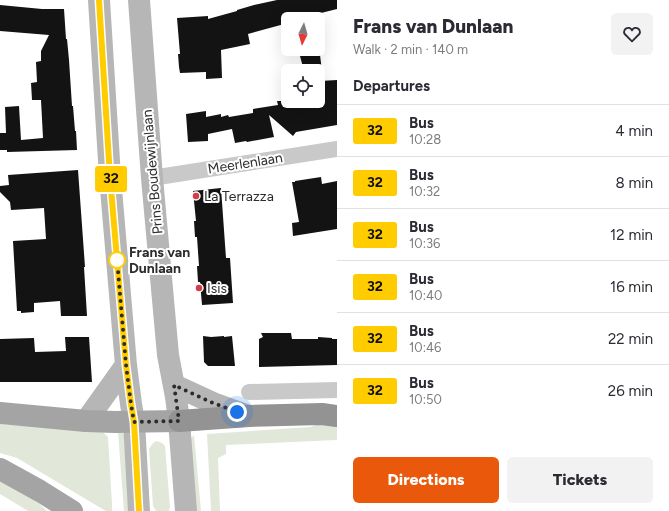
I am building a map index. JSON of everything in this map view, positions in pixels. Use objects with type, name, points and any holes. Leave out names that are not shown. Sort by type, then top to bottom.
[{"type":"highway","points":[[179,421],[249,416],[322,414],[337,416]]},
{"type":"main road","points":[[99,0],[110,177],[126,365],[134,422],[139,511]]},
{"type":"main road","name":"Prins Boudewijnlaan","points":[[140,0],[152,178],[168,356],[179,421],[186,511]]},
{"type":"main road","points":[[86,421],[126,365]]},
{"type":"main road","points":[[174,385],[213,403],[249,416]]},
{"type":"main road","points":[[0,412],[86,421],[179,421]]},
{"type":"main road","points":[[0,469],[72,511]]},
{"type":"street","name":"Meerlenlaan","points":[[152,178],[337,149]]},
{"type":"street","points":[[249,392],[337,390]]},
{"type":"shaded area","points":[[324,422],[337,424],[337,440],[226,445],[226,454],[218,458],[220,511],[211,511],[207,434],[310,427]]},
{"type":"shaded area","points":[[0,424],[103,432],[108,437],[112,511],[106,511],[17,458],[0,453]]},
{"type":"shaded area","points":[[118,432],[122,432],[124,434],[129,511],[124,511]]},
{"type":"shaded area","points":[[194,435],[201,511],[194,511],[190,440]]},
{"type":"shaded area","points":[[156,441],[165,446],[170,507],[169,511],[156,511],[153,506],[149,449]]},
{"type":"shaded area","points":[[0,479],[35,500],[47,511],[28,511],[0,494]]},
{"type":"building","points":[[277,0],[337,0],[337,9],[325,12],[281,12],[281,25],[248,34],[250,44],[221,50],[222,78],[206,79],[206,72],[180,73],[177,18],[208,16],[208,19],[254,5]]},
{"type":"building","points":[[0,5],[42,9],[64,9],[77,150],[7,152],[7,150],[0,150],[0,133],[6,133],[5,107],[19,106],[21,140],[43,138],[41,100],[32,100],[31,83],[37,82],[36,62],[41,61],[41,51],[49,35],[0,31]]},
{"type":"building","points":[[300,56],[320,56],[321,64],[302,64]]},
{"type":"building","points":[[337,80],[337,125],[296,132],[293,136],[269,115],[274,137],[235,143],[232,129],[208,134],[208,141],[188,142],[186,114],[206,111],[206,117],[221,114],[221,117],[228,115],[229,117],[253,113],[253,109],[278,105],[277,101],[281,101],[281,108],[325,108],[325,81]]},
{"type":"building","points":[[78,170],[87,316],[61,316],[60,301],[34,303],[34,312],[21,313],[21,311],[17,311],[13,241],[46,239],[44,208],[11,210],[10,202],[0,192],[0,186],[9,185],[8,175]]},
{"type":"building","points":[[321,177],[322,184],[337,181],[337,229],[293,236],[292,223],[299,222],[292,182]]},
{"type":"building","points":[[221,188],[226,258],[230,258],[233,303],[202,305],[200,282],[198,282],[197,266],[199,266],[197,237],[195,237],[194,221],[196,221],[193,191]]},
{"type":"building","points":[[261,333],[291,333],[292,339],[318,339],[318,337],[337,339],[337,365],[259,367],[259,339],[263,337]]},
{"type":"building","points":[[203,336],[232,336],[235,366],[208,366],[204,362]]},
{"type":"building","points":[[65,337],[89,337],[92,382],[0,382],[0,339],[34,338],[35,352],[66,351]]},
{"type":"bus line","name":"32","points":[[99,0],[110,177],[126,365],[134,422],[139,511]]},
{"type":"place","name":"La Terrazza","points":[[196,196]]},
{"type":"place","name":"Frans van Dunlaan","points":[[117,260]]},
{"type":"place","name":"Isis","points":[[199,288]]},
{"type":"route","points":[[117,260],[134,422],[179,421],[174,385],[237,412]]}]
